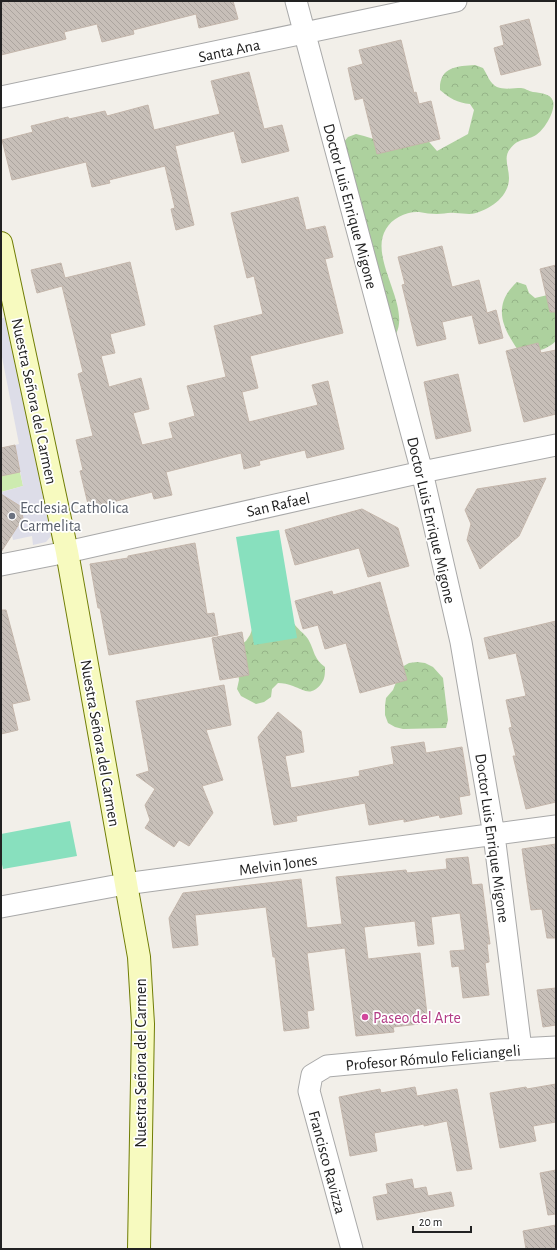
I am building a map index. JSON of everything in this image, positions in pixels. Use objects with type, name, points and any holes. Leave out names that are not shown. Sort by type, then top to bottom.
[{"type":"street","name":"Doctor Luis Enrique Migone","points":[[296,1],[422,472],[461,642],[494,835],[521,1049]]},
{"type":"street","name":"Santa Ana","points":[[1,97],[456,1]]},
{"type":"street","name":"Nuestra Señora del Carmen","points":[[1,243],[67,552],[139,957],[143,1024],[139,1249]]},
{"type":"street","name":"San Rafael","points":[[1,565],[67,552],[422,472],[556,444]]},
{"type":"street","name":"Melvin Jones","points":[[1,907],[125,884],[556,826]]},
{"type":"street","name":"Profesor Rómulo Feliciangeli","points":[[312,1075],[327,1066],[556,1047]]},
{"type":"street","name":"Francisco Ravizza","points":[[312,1075],[309,1091],[352,1249]]},
{"type":"green space","points":[[475,65],[483,68],[491,81],[497,87],[506,89],[522,88],[531,92],[542,93],[550,96],[553,101],[553,110],[546,125],[539,133],[513,145],[508,152],[507,159],[509,178],[506,190],[503,196],[488,208],[471,214],[435,214],[414,212],[400,216],[386,229],[382,241],[382,254],[398,309],[399,322],[396,334],[391,328],[343,143],[348,137],[356,134],[380,141],[424,136],[437,151],[468,134],[474,110],[470,104],[450,98],[443,93],[440,90],[440,82],[446,72],[450,69]]},
{"type":"green space","points":[[517,282],[526,285],[529,293],[535,298],[556,293],[556,341],[552,345],[534,351],[518,350],[512,341],[504,324],[502,308],[504,299]]},
{"type":"green space","points":[[20,472],[23,486],[1,492],[1,476]]},
{"type":"green space","points":[[279,530],[297,638],[254,645],[236,537]]},
{"type":"green space","points":[[293,622],[308,639],[316,657],[325,667],[321,684],[314,690],[304,691],[284,683],[278,683],[272,689],[271,697],[264,702],[256,704],[241,696],[237,689],[239,680],[236,653],[239,646],[246,641],[253,627]]},
{"type":"green space","points":[[409,663],[425,663],[433,667],[443,678],[448,720],[446,728],[403,729],[388,723],[385,715],[386,698],[393,690],[402,667]]},
{"type":"green space","points":[[70,821],[77,856],[3,869],[1,860],[1,834]]},
{"type":"shaded area","points":[[6,317],[51,536],[46,542],[33,545],[32,536],[13,540],[12,535],[23,518],[20,506],[4,496],[1,497],[1,490],[2,492],[23,486],[15,445],[19,444],[1,352],[1,319]]},
{"type":"building","points":[[1,1],[233,1],[238,19],[199,28],[196,14],[133,30],[134,34],[102,42],[97,24],[64,32],[66,39],[1,55]]},
{"type":"building","points":[[529,19],[541,65],[501,75],[494,48],[504,45],[500,26]]},
{"type":"building","points":[[401,40],[414,93],[416,92],[419,104],[431,101],[440,139],[377,154],[363,98],[355,100],[348,68],[363,64],[359,50]]},
{"type":"building","points":[[249,72],[264,129],[282,125],[289,151],[242,163],[234,131],[175,146],[194,225],[176,230],[171,209],[175,208],[165,166],[109,180],[110,183],[92,187],[86,162],[12,180],[2,140],[33,132],[31,126],[68,117],[69,119],[105,111],[107,116],[148,105],[154,130],[220,114],[211,81]]},
{"type":"building","points":[[298,197],[306,230],[325,226],[333,257],[325,259],[343,333],[250,356],[258,388],[242,392],[249,422],[318,405],[312,385],[328,381],[344,449],[307,458],[305,450],[259,461],[260,465],[244,469],[241,453],[166,472],[172,495],[154,499],[152,492],[89,508],[80,471],[83,470],[76,440],[93,436],[78,374],[83,372],[62,286],[37,293],[31,270],[61,263],[65,278],[130,262],[145,325],[110,334],[115,353],[101,356],[109,387],[141,378],[149,409],[133,413],[142,445],[173,438],[169,423],[195,416],[187,386],[226,377],[214,326],[263,314],[254,276],[247,278],[231,213]]},
{"type":"building","points":[[442,246],[452,287],[479,280],[487,313],[496,310],[503,338],[479,344],[472,315],[442,322],[446,339],[417,346],[402,285],[405,284],[398,257]]},
{"type":"building","points":[[556,265],[556,312],[550,312],[540,269]]},
{"type":"building","points":[[538,343],[541,353],[556,350],[556,414],[524,422],[506,351]]},
{"type":"building","points":[[458,374],[471,431],[436,439],[424,382]]},
{"type":"building","points":[[15,445],[20,472],[1,476],[1,448]]},
{"type":"building","points":[[546,478],[519,536],[480,569],[467,540],[471,524],[465,510],[477,489]]},
{"type":"building","name":"Ecclesia Catholica Carmelita","points":[[1,494],[20,506],[23,518],[1,552]]},
{"type":"building","points":[[362,509],[398,528],[409,566],[368,577],[359,548],[295,565],[285,530]]},
{"type":"building","points":[[195,543],[207,614],[214,613],[218,635],[109,655],[90,564],[128,558],[128,556]]},
{"type":"building","points":[[380,582],[407,680],[360,693],[346,643],[325,649],[318,625],[303,629],[295,601],[332,591],[333,595]]},
{"type":"building","points":[[1,610],[6,610],[30,700],[12,704],[18,730],[1,734]]},
{"type":"building","points":[[556,621],[556,802],[526,809],[513,756],[516,756],[509,728],[512,727],[506,700],[526,696],[516,653],[489,659],[484,638]]},
{"type":"building","points":[[242,632],[249,675],[220,680],[212,638]]},
{"type":"building","points":[[224,685],[231,725],[206,730],[223,780],[202,786],[213,813],[189,846],[179,840],[174,847],[145,828],[150,820],[145,805],[155,789],[136,775],[149,771],[136,701]]},
{"type":"building","points":[[278,712],[301,731],[304,752],[285,756],[291,788],[360,776],[359,771],[394,764],[391,747],[424,742],[426,753],[462,747],[470,795],[459,797],[462,814],[440,818],[439,815],[404,822],[404,819],[369,825],[365,803],[296,816],[297,821],[274,825],[258,737]]},
{"type":"building","points":[[556,844],[556,938],[547,938],[542,909],[531,910],[522,849]]},
{"type":"building","points":[[468,857],[472,885],[482,884],[490,944],[487,944],[489,962],[485,963],[489,995],[463,998],[459,966],[452,967],[450,951],[465,950],[460,913],[431,917],[434,944],[418,946],[415,921],[364,927],[368,959],[420,953],[428,1023],[393,1027],[394,1032],[356,1036],[345,948],[307,953],[314,1010],[307,1011],[309,1028],[284,1031],[275,957],[273,957],[266,907],[195,915],[198,945],[173,948],[169,918],[183,893],[301,879],[307,928],[342,924],[336,877],[406,870],[407,873],[447,869],[446,859]]},
{"type":"building","points":[[556,988],[556,1025],[543,1027],[537,990]]},
{"type":"building","points":[[556,1084],[556,1122],[533,1126],[536,1141],[500,1148],[490,1093]]},
{"type":"building","points":[[415,1087],[417,1096],[457,1089],[472,1169],[457,1171],[447,1121],[424,1126],[424,1124],[374,1133],[377,1151],[350,1156],[339,1097],[380,1089],[381,1093]]},
{"type":"building","points":[[556,1170],[556,1214],[548,1215],[540,1173]]},
{"type":"building","points":[[412,1179],[414,1189],[426,1187],[428,1196],[451,1192],[454,1206],[377,1220],[373,1197],[388,1194],[386,1184]]},
{"type":"building","points":[[556,1225],[556,1249],[526,1249],[523,1231]]},
{"type":"place","name":"Ecclesia Catholica Carmelita","points":[[12,516]]},
{"type":"place","name":"Paseo del Arte","points":[[365,1017]]}]
